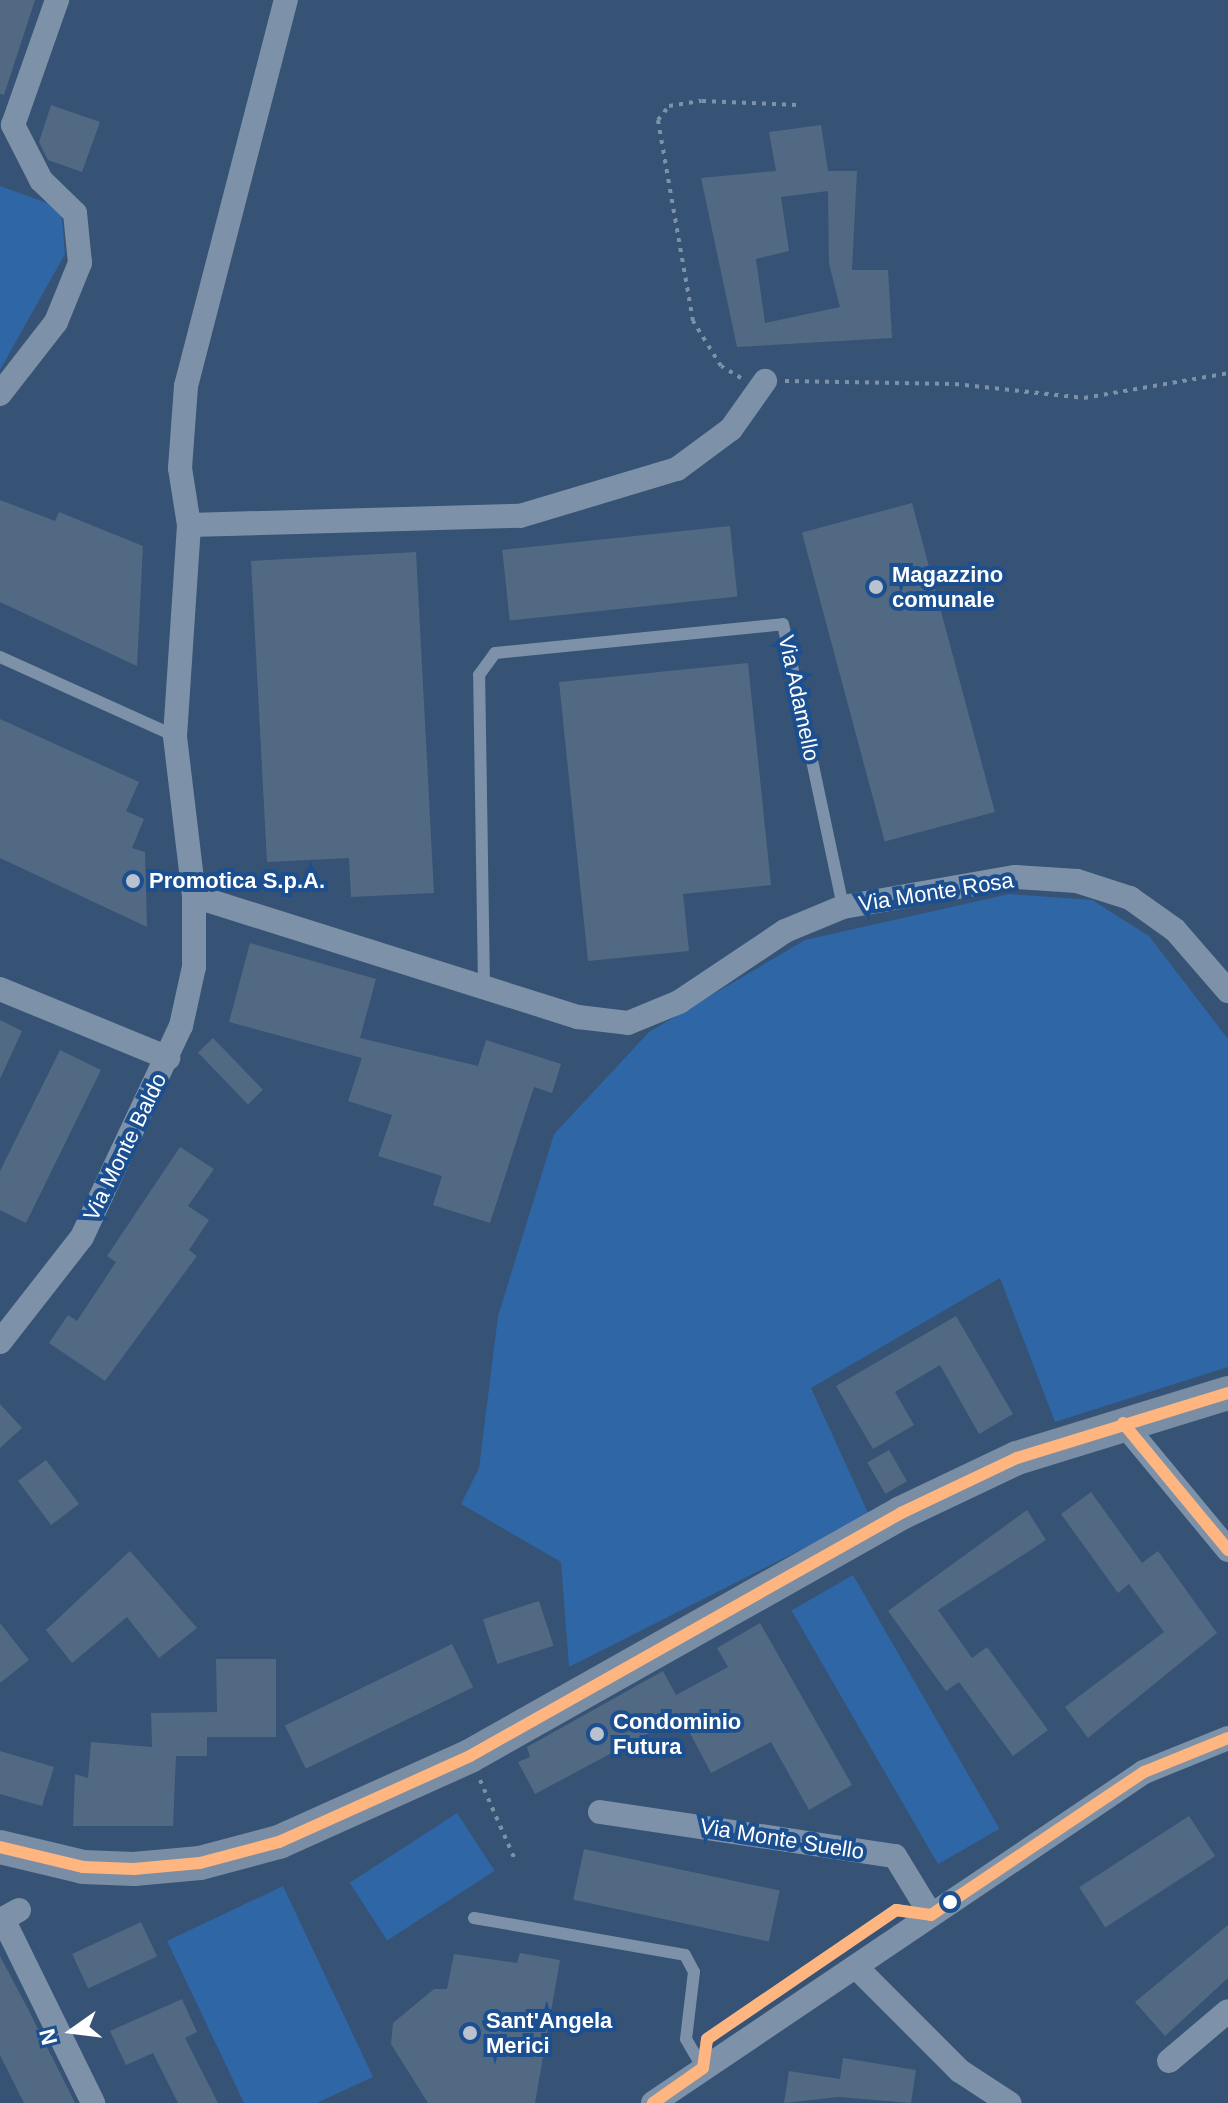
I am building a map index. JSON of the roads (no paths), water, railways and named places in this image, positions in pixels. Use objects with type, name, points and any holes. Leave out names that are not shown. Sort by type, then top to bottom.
[{"type":"street","points":[[0,394],[56,322],[80,263],[75,213],[41,180],[13,125],[57,0]]},
{"type":"street","points":[[168,1058],[194,967],[194,896],[175,736],[189,525],[180,468],[186,386],[286,0]]},
{"type":"street","points":[[189,525],[520,516],[677,469],[731,429],[765,381]]},
{"type":"street","name":"Via Monte Rosa","points":[[843,907],[1015,877],[1077,881],[1130,898],[1164,922],[1228,991]]},
{"type":"street","points":[[194,896],[578,1017],[628,1023],[679,1002],[785,931],[843,907]]},
{"type":"street","name":"Via Monte Baldo","points":[[0,989],[168,1058],[82,1237],[0,1342]]},
{"type":"street","points":[[0,1847],[83,1867],[200,1863],[357,1813],[901,1513],[1017,1458],[1123,1423],[1223,1400]]},
{"type":"street","points":[[1123,1423],[1228,1550]]},
{"type":"street","points":[[653,2103],[1144,1772],[1228,1738]]},
{"type":"street","name":"Via Monte Suello","points":[[600,1812],[895,1856],[931,1915]]},
{"type":"street","points":[[0,1834],[35,1855]]},
{"type":"street","points":[[19,1910],[3,1919],[93,2103]]},
{"type":"street","points":[[856,1967],[960,2071],[1009,2103]]},
{"type":"street","points":[[1169,2061],[1228,2011]]},
{"type":"lane","name":"Via Adamello","points":[[484,986],[479,675],[495,653],[783,624],[843,907]]},
{"type":"lane","points":[[0,657],[175,736]]},
{"type":"lane","points":[[703,2068],[707,2039],[896,1910],[931,1915]]},
{"type":"lane","points":[[474,1918],[685,1955],[694,1972],[686,2039],[703,2068]]},
{"type":"place","name":"Magazzino comunale","points":[[876,587]]},
{"type":"place","name":"Promotica S.p.A.","points":[[133,881]]},
{"type":"place","name":"Condominio Futura","points":[[597,1734]]},
{"type":"place","name":"Sant'Angela Merici","points":[[470,2033]]}]
